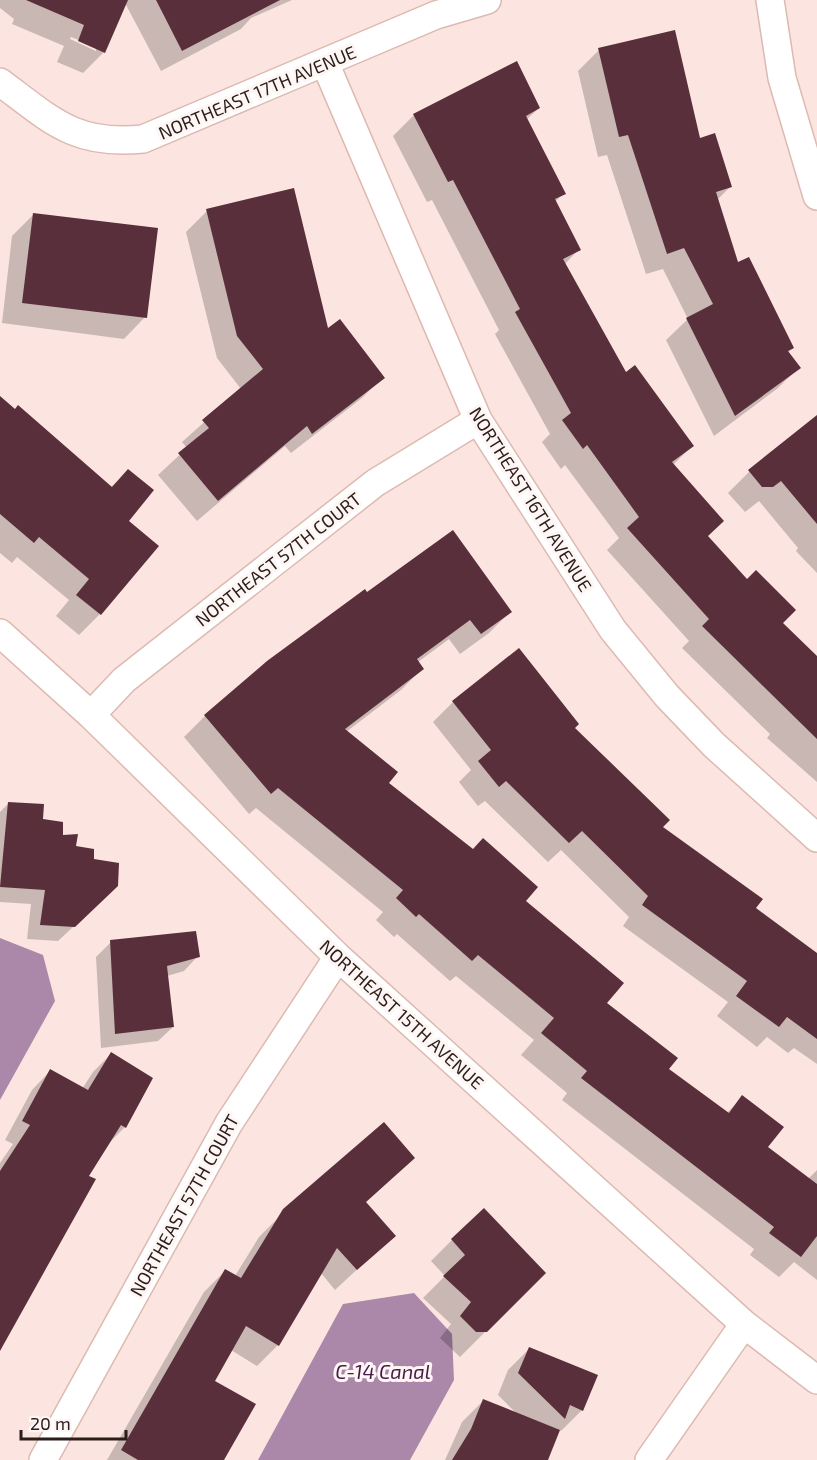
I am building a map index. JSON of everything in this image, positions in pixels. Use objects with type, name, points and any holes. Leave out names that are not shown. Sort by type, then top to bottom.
[{"type":"street","name":"NORTHEAST 17TH AVENUE","points":[[0,82],[60,127],[86,138],[121,141],[143,139],[169,130],[436,15],[487,0]]},
{"type":"street","points":[[770,0],[782,78],[817,196]]},
{"type":"street","name":"NORTHEAST 16TH AVENUE","points":[[325,63],[478,420],[613,630],[667,696],[714,745],[817,838]]},
{"type":"street","name":"NORTHEAST 57TH COURT","points":[[91,715],[124,680],[375,483],[478,420]]},
{"type":"street","name":"NORTHEAST 15TH AVENUE","points":[[0,633],[91,715],[338,957],[744,1324],[817,1380]]},
{"type":"street","name":"NORTHEAST 57TH COURT","points":[[43,1460],[229,1123],[338,957]]},
{"type":"street","points":[[650,1460],[744,1324]]},
{"type":"water","points":[[0,938],[43,955],[55,1001],[0,1100]]},
{"type":"water","name":"C-14 Canal","points":[[414,1293],[452,1334],[454,1380],[410,1460],[258,1460],[343,1304]]},
{"type":"building","points":[[26,0],[128,0],[105,53],[78,41],[84,25]]},
{"type":"building","points":[[156,0],[280,0],[182,51]]},
{"type":"building","points":[[675,30],[700,138],[715,133],[732,187],[716,192],[738,262],[749,257],[794,348],[788,351],[801,368],[735,416],[686,318],[713,304],[684,248],[667,254],[628,135],[619,137],[598,48]]},
{"type":"building","points":[[517,61],[540,108],[526,116],[566,194],[555,199],[581,250],[563,259],[626,372],[635,365],[694,446],[672,462],[724,521],[708,536],[747,579],[756,570],[796,610],[783,623],[817,656],[817,739],[702,626],[709,619],[627,528],[639,517],[587,445],[583,449],[562,420],[571,413],[515,312],[520,309],[453,180],[448,182],[413,114]]},
{"type":"building","points":[[294,188],[328,328],[340,319],[385,378],[312,434],[307,426],[218,501],[178,453],[209,428],[202,420],[263,369],[237,336],[206,209]]},
{"type":"building","points":[[33,213],[158,228],[147,318],[22,303]]},
{"type":"building","points":[[0,396],[15,409],[18,405],[112,487],[128,469],[154,490],[129,521],[159,546],[101,615],[76,595],[89,579],[39,537],[34,543],[0,514]]},
{"type":"building","points":[[817,415],[817,524],[781,481],[773,487],[762,487],[748,470]]},
{"type":"building","points":[[453,530],[512,612],[481,634],[470,620],[417,659],[424,669],[345,729],[398,772],[389,783],[473,849],[483,838],[538,887],[526,901],[624,983],[607,1003],[678,1058],[669,1069],[729,1113],[742,1095],[784,1127],[768,1147],[817,1184],[817,1236],[801,1257],[769,1233],[774,1227],[581,1078],[587,1071],[541,1033],[554,1018],[478,955],[472,961],[419,914],[416,917],[396,898],[403,890],[278,788],[271,794],[204,715],[267,661],[365,589],[367,592]]},
{"type":"building","points":[[519,648],[579,724],[575,728],[670,820],[663,827],[763,899],[756,908],[817,953],[817,1039],[787,1017],[779,1027],[736,996],[747,981],[642,905],[648,896],[582,831],[569,843],[506,781],[499,787],[478,761],[491,750],[452,701]]},
{"type":"building","points":[[8,802],[44,804],[43,819],[63,822],[63,835],[78,834],[76,846],[94,849],[94,859],[119,863],[118,886],[75,927],[40,925],[45,890],[0,887]]},
{"type":"building","points":[[196,931],[200,957],[167,966],[174,1027],[115,1034],[110,940]]},
{"type":"building","points":[[111,1052],[153,1078],[126,1128],[121,1125],[89,1176],[96,1179],[0,1351],[0,1171],[30,1125],[22,1121],[50,1069],[88,1090]]},
{"type":"building","points":[[384,1122],[415,1158],[366,1202],[396,1236],[357,1270],[337,1248],[279,1346],[246,1326],[215,1381],[256,1404],[224,1460],[138,1460],[121,1450],[225,1269],[241,1278],[283,1209]]},
{"type":"building","points":[[484,1208],[546,1273],[487,1332],[476,1332],[460,1316],[471,1302],[443,1276],[465,1255],[451,1239]]},
{"type":"building","points":[[529,1347],[598,1375],[583,1411],[570,1405],[565,1419],[518,1373]]},
{"type":"building","points":[[483,1399],[560,1430],[548,1460],[452,1460],[471,1429]]}]
